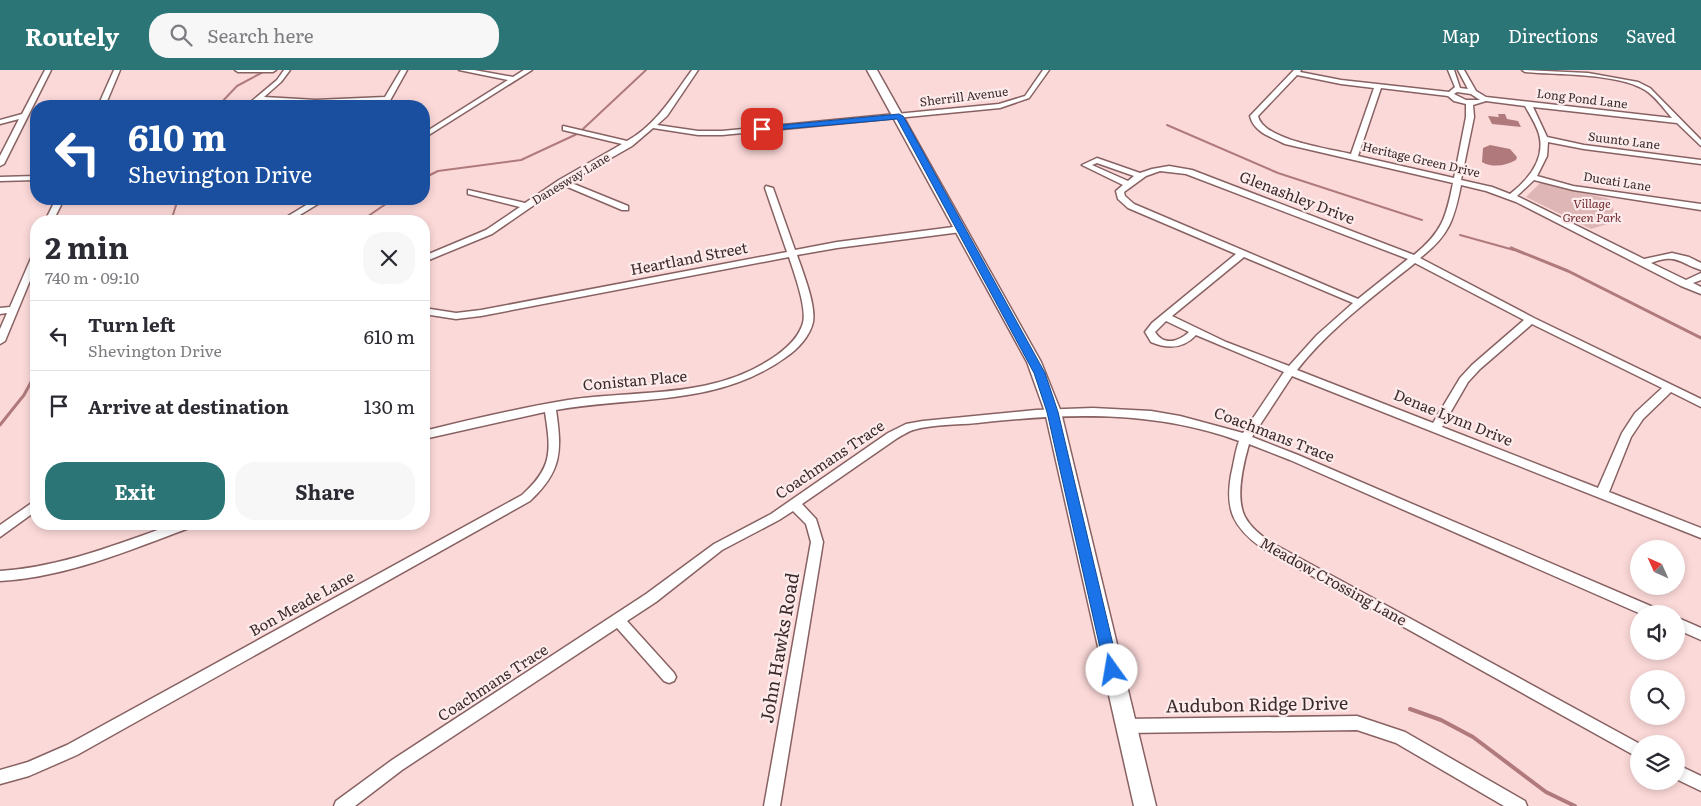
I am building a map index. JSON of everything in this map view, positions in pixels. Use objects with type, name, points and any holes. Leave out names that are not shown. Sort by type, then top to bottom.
[{"type":"street","points":[[32,100],[48,70]]},
{"type":"street","points":[[104,100],[117,70]]},
{"type":"street","points":[[238,70],[273,70]]},
{"type":"street","points":[[256,100],[279,81],[287,70]]},
{"type":"street","points":[[364,100],[388,99],[404,70]]},
{"type":"street","points":[[462,70],[514,79]]},
{"type":"street","points":[[430,132],[529,70]]},
{"type":"street","name":"Danesway Lane","points":[[430,256],[483,236],[562,182],[629,144],[652,126],[695,70]]},
{"type":"street","points":[[872,70],[1034,362],[1053,412],[1145,806]]},
{"type":"street","name":"Sherrill Avenue","points":[[652,126],[698,133],[722,133],[899,116],[1016,102],[1029,94],[1046,70]]},
{"type":"street","points":[[1451,70],[1458,87],[1453,92]]},
{"type":"street","points":[[1461,70],[1471,97]]},
{"type":"street","points":[[1525,70],[1635,84],[1648,89],[1701,144]]},
{"type":"street","points":[[1296,72],[1323,79],[1453,92],[1484,98]]},
{"type":"street","name":"Heritage Green Drive","points":[[1296,72],[1254,116],[1257,126],[1280,139],[1456,180],[1511,197],[1701,291]]},
{"type":"street","points":[[1354,157],[1378,86]]},
{"type":"street","points":[[1453,92],[1455,99],[1471,97],[1480,102],[1484,98]]},
{"type":"street","name":"Meadow Crossing Lane","points":[[1471,97],[1470,117],[1454,197],[1444,228],[1434,242],[1358,302],[1306,350],[1289,370],[1246,439],[1233,500],[1239,519],[1254,537],[1630,746]]},
{"type":"street","points":[[258,98],[287,100]]},
{"type":"street","name":"Long Pond Lane","points":[[1484,98],[1678,121]]},
{"type":"street","points":[[0,164],[30,104]]},
{"type":"street","points":[[1511,197],[1531,177],[1543,159],[1544,139],[1528,104]]},
{"type":"street","points":[[0,122],[24,116]]},
{"type":"street","points":[[566,128],[629,144]]},
{"type":"street","name":"Suunto Lane","points":[[1544,139],[1584,147],[1701,162]]},
{"type":"street","points":[[1140,176],[1097,160],[1086,165],[1128,184],[1120,191],[1121,197],[1131,206],[1358,302]]},
{"type":"street","name":"Glenashley Drive","points":[[1128,184],[1140,176],[1160,168],[1180,169],[1414,258],[1531,320],[1701,403]]},
{"type":"street","name":"Ducati Lane","points":[[1531,177],[1573,188],[1701,207]]},
{"type":"street","points":[[0,179],[30,178]]},
{"type":"street","points":[[562,182],[625,208]]},
{"type":"street","name":"Conistan Place","points":[[430,434],[598,399],[664,396],[699,390],[738,378],[783,355],[802,336],[808,316],[769,188]]},
{"type":"street","points":[[471,192],[527,206]]},
{"type":"street","points":[[294,215],[312,205]]},
{"type":"street","name":"Heartland Street","points":[[430,312],[456,316],[481,313],[872,239],[961,229]]},
{"type":"street","points":[[1194,332],[1181,344],[1166,344],[1155,340],[1150,332],[1242,253]]},
{"type":"street","points":[[1642,263],[1666,255],[1686,259],[1701,267]]},
{"type":"street","points":[[0,341],[30,270]]},
{"type":"street","points":[[1684,284],[1701,276]]},
{"type":"street","points":[[0,311],[14,309]]},
{"type":"street","name":"Denae Lynn Drive","points":[[1166,317],[1194,332],[1701,532]]},
{"type":"street","points":[[1436,428],[1464,380],[1476,367],[1531,320]]},
{"type":"street","points":[[1602,493],[1626,436],[1639,416],[1669,388]]},
{"type":"street","name":"Bon Meade Lane","points":[[0,778],[36,766],[72,750],[526,498],[546,478],[555,456],[550,408]]},
{"type":"street","name":"Coachmans Trace","points":[[342,806],[397,765],[652,598],[718,547],[794,504],[892,436],[910,428],[1053,412],[1096,411],[1151,415],[1196,423],[1246,439],[1634,605]]},
{"type":"street","name":"John Hawks Road","points":[[772,806],[816,542],[812,522],[794,504]]},
{"type":"street","points":[[0,532],[30,510]]},
{"type":"street","points":[[0,576],[34,573],[59,567],[170,530]]},
{"type":"street","points":[[618,620],[669,677]]},
{"type":"street","points":[[1685,627],[1701,634]]},
{"type":"street","name":"Audubon Ridge Drive","points":[[1125,726],[1358,723],[1400,737],[1519,806]]},
{"type":"street","points":[[1685,776],[1701,784]]},
{"type":"green space","name":"Village Green Park","points":[[1540,183],[1610,199],[1617,221],[1591,229],[1526,197]]},
{"type":"shaded area","points":[[1498,114],[1505,114],[1507,119],[1518,121],[1521,127],[1492,124],[1488,116],[1499,117]]},
{"type":"shaded area","points":[[1490,145],[1510,149],[1517,157],[1516,160],[1499,166],[1482,162],[1483,148]]},
{"type":"waterway","points":[[583,129],[646,70]]},
{"type":"waterway","points":[[224,100],[237,86],[263,72]]},
{"type":"waterway","points":[[1167,125],[1278,173],[1422,220]]},
{"type":"waterway","points":[[430,175],[438,171],[521,160],[577,134]]},
{"type":"waterway","points":[[173,215],[176,205]]},
{"type":"waterway","points":[[370,215],[384,205]]},
{"type":"waterway","points":[[1460,235],[1514,250]]},
{"type":"waterway","points":[[1511,248],[1568,271],[1701,338]]},
{"type":"waterway","points":[[0,425],[24,395],[30,384]]},
{"type":"waterway","points":[[1410,709],[1441,720],[1473,737],[1546,792],[1575,806]]},
{"type":"route","points":[[762,129],[899,116],[1040,373],[1053,412],[1112,670]]}]
